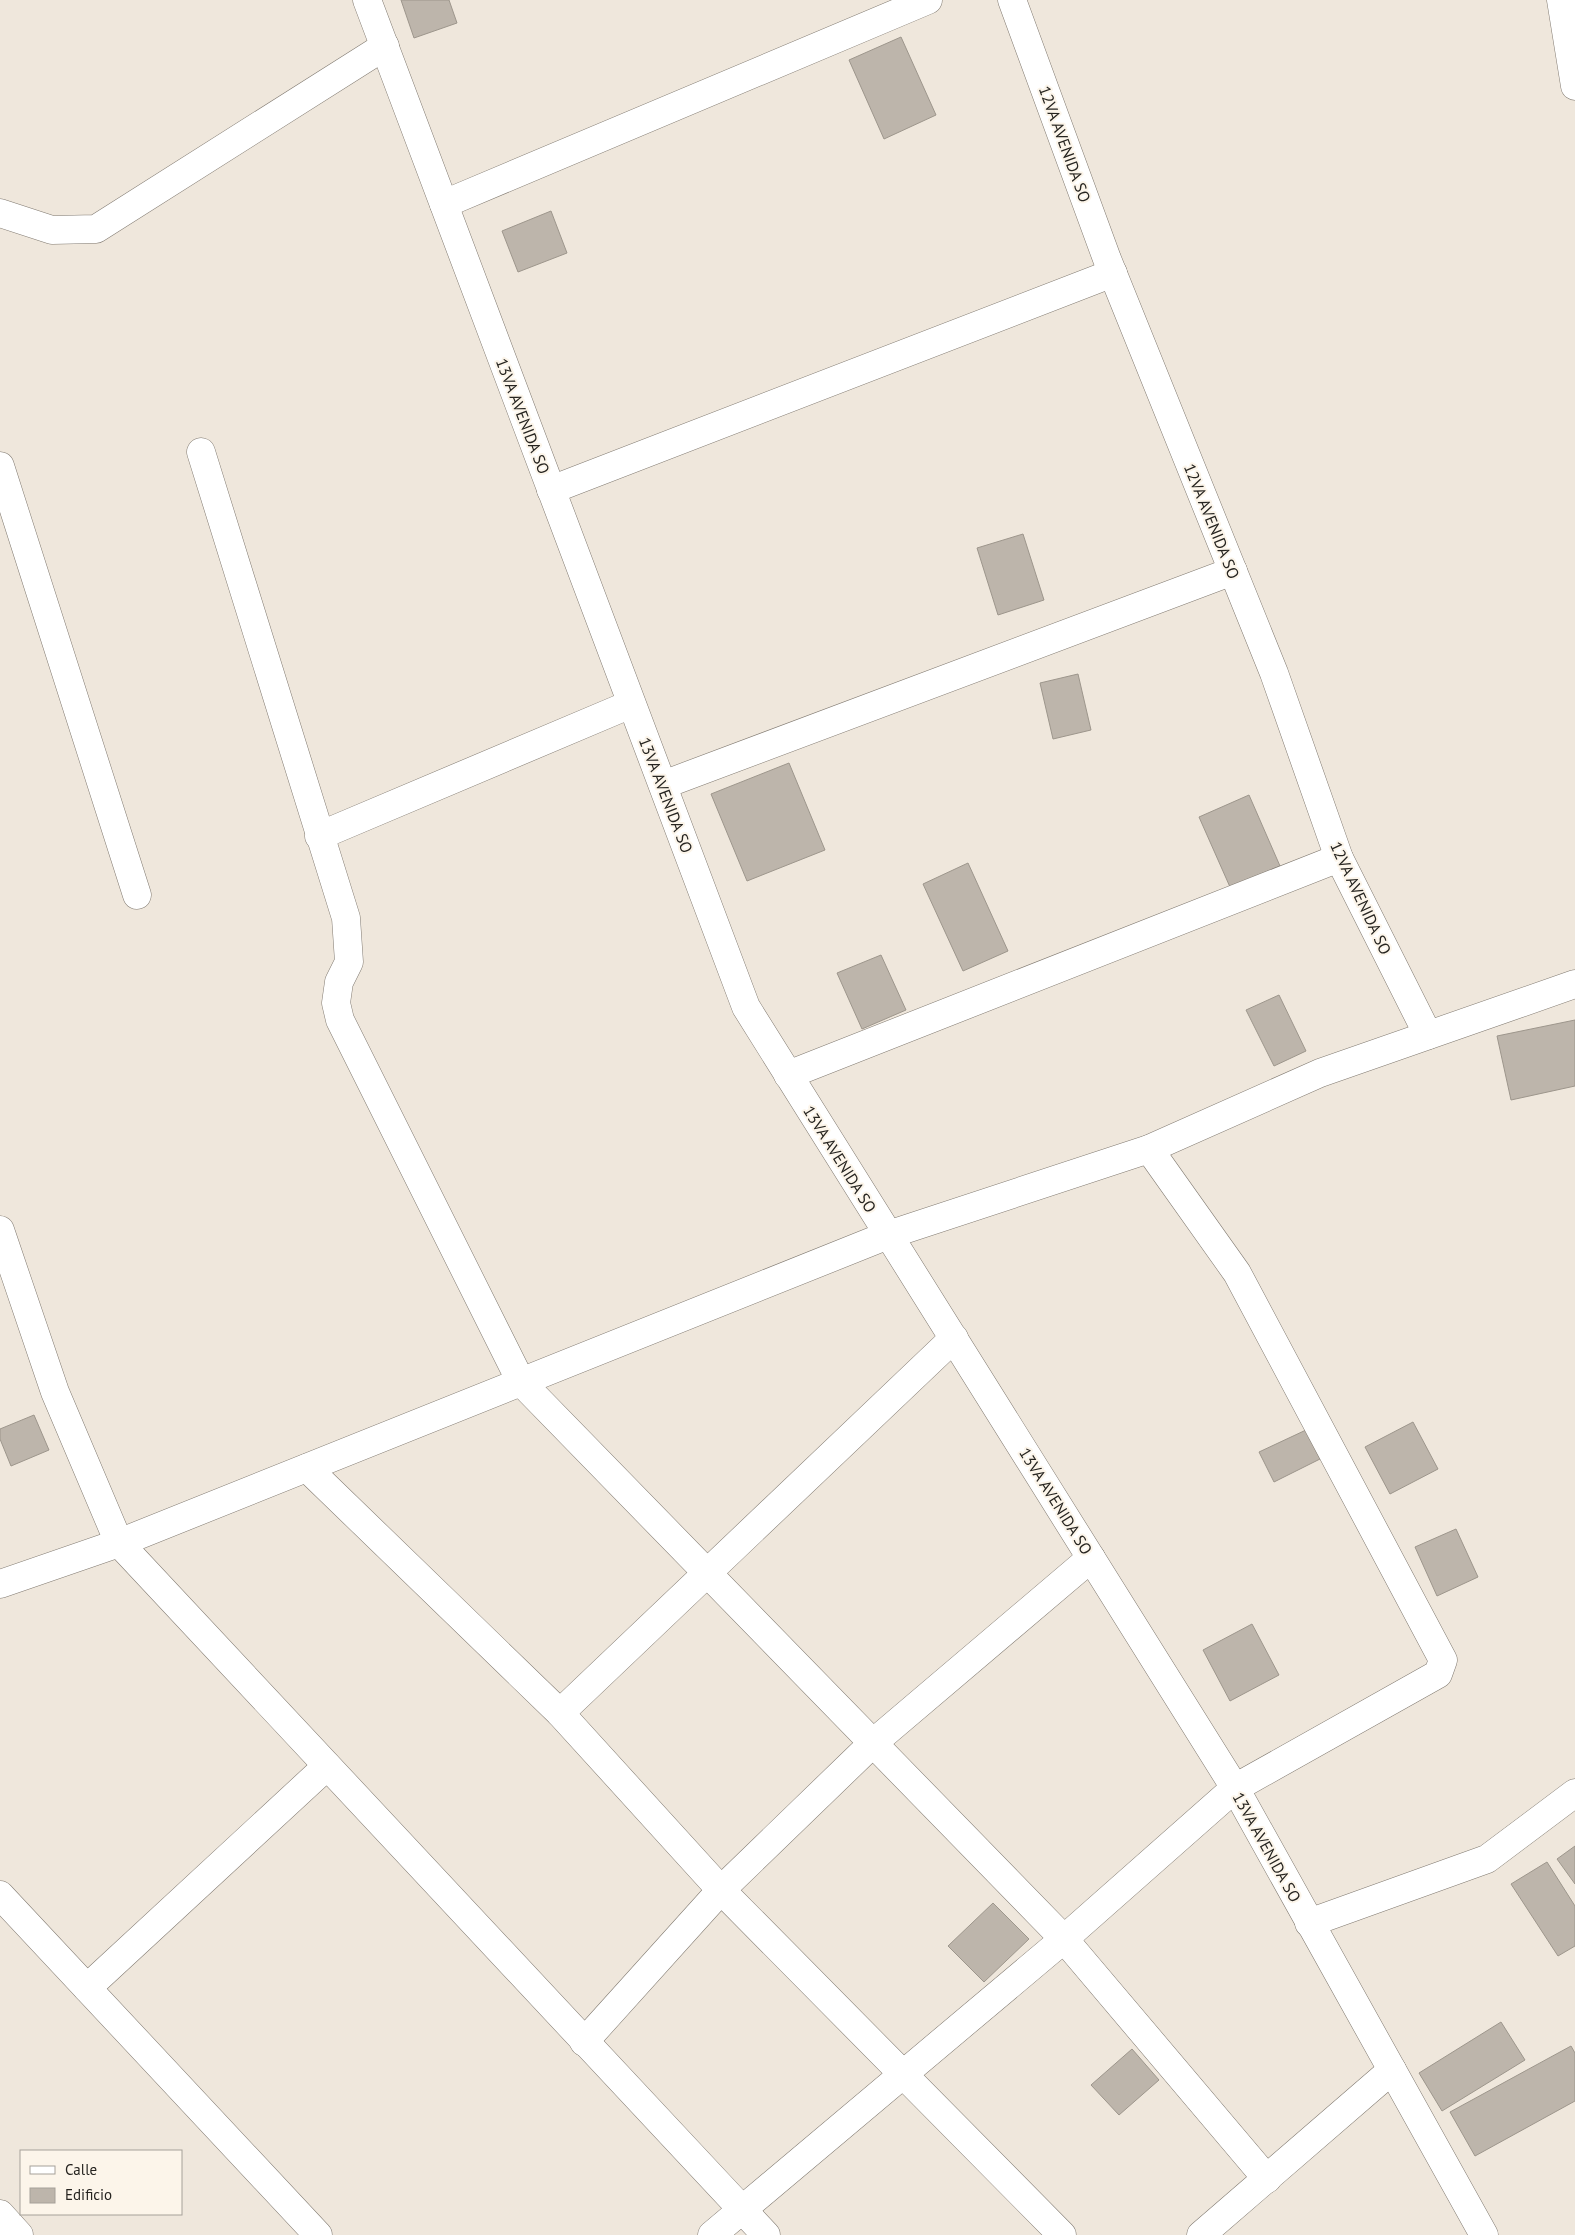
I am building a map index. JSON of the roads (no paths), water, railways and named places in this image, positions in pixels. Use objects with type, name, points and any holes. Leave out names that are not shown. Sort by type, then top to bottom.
[{"type":"street","name":"13VA AVENIDA SO","points":[[367,0],[746,1007],[1234,1788],[1484,2235]]},
{"type":"street","points":[[444,204],[928,0]]},
{"type":"street","name":"12VA AVENIDA SO","points":[[1012,0],[1113,273],[1274,673],[1339,858],[1428,1035]]},
{"type":"street","points":[[1561,0],[1575,86]]},
{"type":"street","points":[[0,213],[52,230],[96,229],[385,46]]},
{"type":"street","points":[[551,490],[1113,273]]},
{"type":"street","points":[[201,452],[346,918],[349,962],[339,982],[336,1003],[340,1020],[522,1382],[1064,1939],[1267,2179]]},
{"type":"street","points":[[0,466],[137,895]]},
{"type":"street","points":[[663,785],[1233,571]]},
{"type":"street","points":[[319,836],[631,704]]},
{"type":"street","points":[[788,1075],[1339,858]]},
{"type":"street","points":[[0,1584],[119,1544],[888,1236],[1149,1149],[1320,1073],[1575,984]]},
{"type":"street","points":[[712,2235],[1064,1939],[1234,1788],[1438,1674],[1443,1660],[1237,1273],[1149,1149]]},
{"type":"street","points":[[0,1230],[55,1392],[119,1544],[766,2235]]},
{"type":"street","points":[[560,1713],[954,1338]]},
{"type":"street","points":[[306,1468],[560,1713],[721,1890],[1062,2235]]},
{"type":"street","points":[[584,2042],[721,1890],[873,1742],[1091,1558]]},
{"type":"street","points":[[87,1988],[327,1766]]},
{"type":"street","points":[[1310,1923],[1487,1860],[1575,1793]]},
{"type":"street","points":[[0,1895],[318,2235]]},
{"type":"street","points":[[1202,2235],[1392,2070]]},
{"type":"street","points":[[0,2214],[19,2235]]}]
